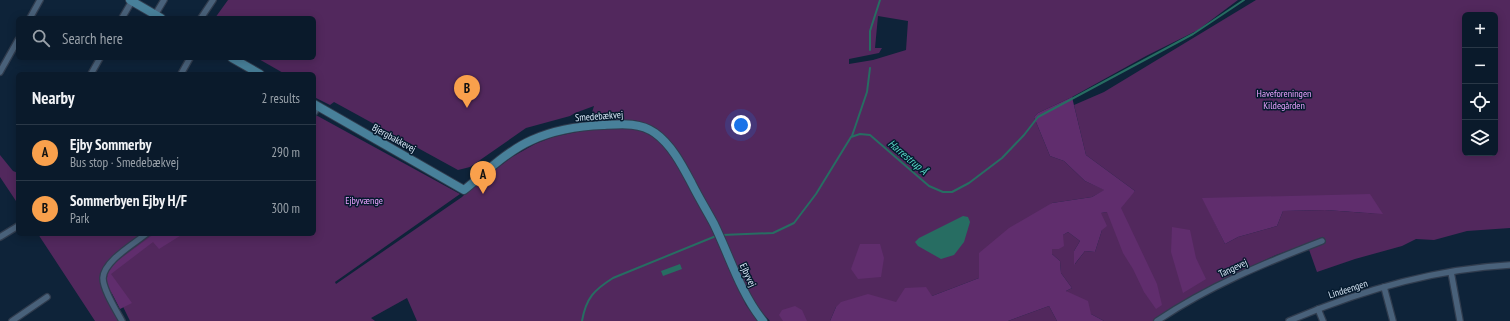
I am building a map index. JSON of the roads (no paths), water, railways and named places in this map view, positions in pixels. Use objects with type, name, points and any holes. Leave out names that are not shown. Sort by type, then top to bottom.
[{"type":"street","points":[[31,16],[40,0]]},
{"type":"street","points":[[123,16],[131,1],[158,16],[164,0]]},
{"type":"street","points":[[202,16],[214,0]]},
{"type":"street","points":[[0,72],[16,44]]},
{"type":"street","points":[[92,72],[99,60]]},
{"type":"street","points":[[182,72],[189,60]]},
{"type":"street","points":[[234,60],[248,71]]},
{"type":"street","name":"Bjergbakkevej","points":[[316,109],[464,190]]},
{"type":"street","name":"Smedebækvej","points":[[464,190],[510,153],[532,140],[553,133],[584,126],[627,124],[643,127],[655,133],[666,143],[681,163],[719,235]]},
{"type":"street","points":[[0,237],[16,227]]},
{"type":"street","name":"Ejbyvej","points":[[719,235],[746,297],[763,321]]},
{"type":"street","points":[[122,321],[105,288],[103,279],[104,272],[106,266],[143,236]]},
{"type":"street","name":"Tangevej","points":[[1157,321],[1196,297],[1230,279],[1265,263],[1322,241]]},
{"type":"street","name":"Lindeengen","points":[[1289,321],[1318,309],[1384,287],[1421,277],[1488,266],[1510,265]]},
{"type":"street","points":[[1451,272],[1460,321]]},
{"type":"street","name":"Lindeengen","points":[[1384,287],[1393,321]]},
{"type":"street","points":[[12,321],[47,297]]},
{"type":"street","name":"Lindeengen","points":[[1318,309],[1323,321]]},
{"type":"waterway","points":[[870,50],[870,31],[880,0]]},
{"type":"waterway","name":"Harrestrup Å","points":[[722,235],[773,233],[794,223],[816,194],[851,137],[860,134],[870,135],[929,186],[943,192],[952,192],[969,183],[1002,158],[1024,135],[1038,117],[1193,34],[1244,0]]},
{"type":"waterway","points":[[852,136],[867,92],[870,68]]},
{"type":"waterway","name":"Harrestrup Å","points":[[582,321],[586,306],[592,295],[613,278],[716,236]]},
{"type":"place","name":"Sommerbyen Ejby H/F","points":[[467,108]]},
{"type":"place","name":"Ejby Sommerby","points":[[483,194]]},
{"type":"park label","name":"Haveforeningen Kildegården","points":[[1284,98]]},
{"type":"park label","name":"Ejbyvænge","points":[[364,200]]}]
